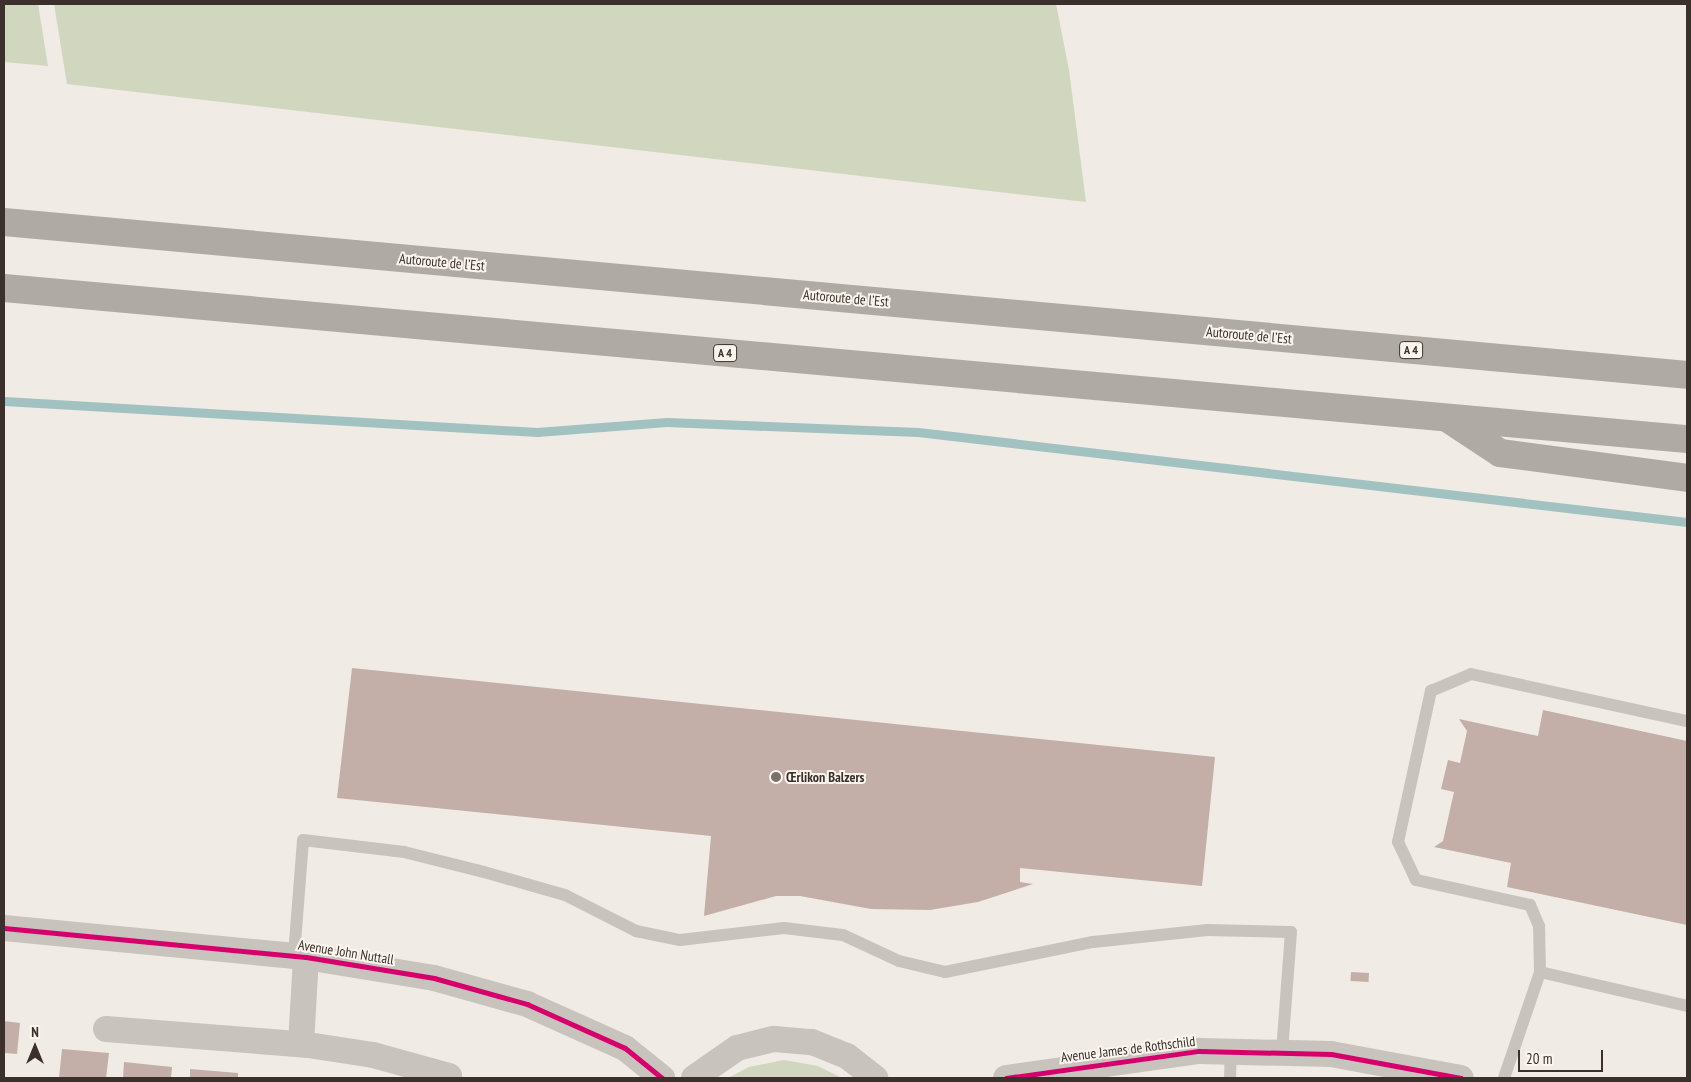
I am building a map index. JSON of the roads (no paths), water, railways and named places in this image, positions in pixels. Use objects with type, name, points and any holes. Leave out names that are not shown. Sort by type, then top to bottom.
[{"type":"highway","name":"Autoroute de l’Est","points":[[4,222],[1687,375]]},
{"type":"highway","name":"A 4","points":[[4,288],[1687,439]]},
{"type":"highway","points":[[1446,417],[1500,453],[1687,478]]},
{"type":"street","name":"Avenue John Nuttall","points":[[4,928],[300,956],[434,978],[528,1004],[625,1048],[662,1078]]},
{"type":"street","name":"Avenue John Nuttall","points":[[300,956],[301,1044]]},
{"type":"street","points":[[106,1029],[301,1044],[373,1055],[449,1076]]},
{"type":"street","points":[[694,1078],[738,1048],[774,1039],[812,1042],[847,1056],[875,1078]]},
{"type":"street","name":"Avenue James de Rothschild","points":[[1006,1078],[1189,1052],[1231,1051],[1331,1054],[1461,1078]]},
{"type":"lane","points":[[1504,1078],[1540,972],[1539,926],[1530,905],[1416,880],[1398,842],[1431,691],[1471,674],[1687,721]]},
{"type":"lane","points":[[300,956],[304,840],[404,852],[484,872],[565,895],[636,931],[680,940],[784,928],[843,934],[899,960],[945,972],[1093,942],[1207,930],[1291,932],[1282,1053]]},
{"type":"lane","points":[[1540,972],[1687,1006]]},
{"type":"lane","points":[[1230,1078],[1231,1051]]},
{"type":"waterway","points":[[4,401],[537,432],[667,422],[918,432],[1687,522]]},
{"type":"place","name":"Œrlikon Balzers","points":[[776,777]]}]
